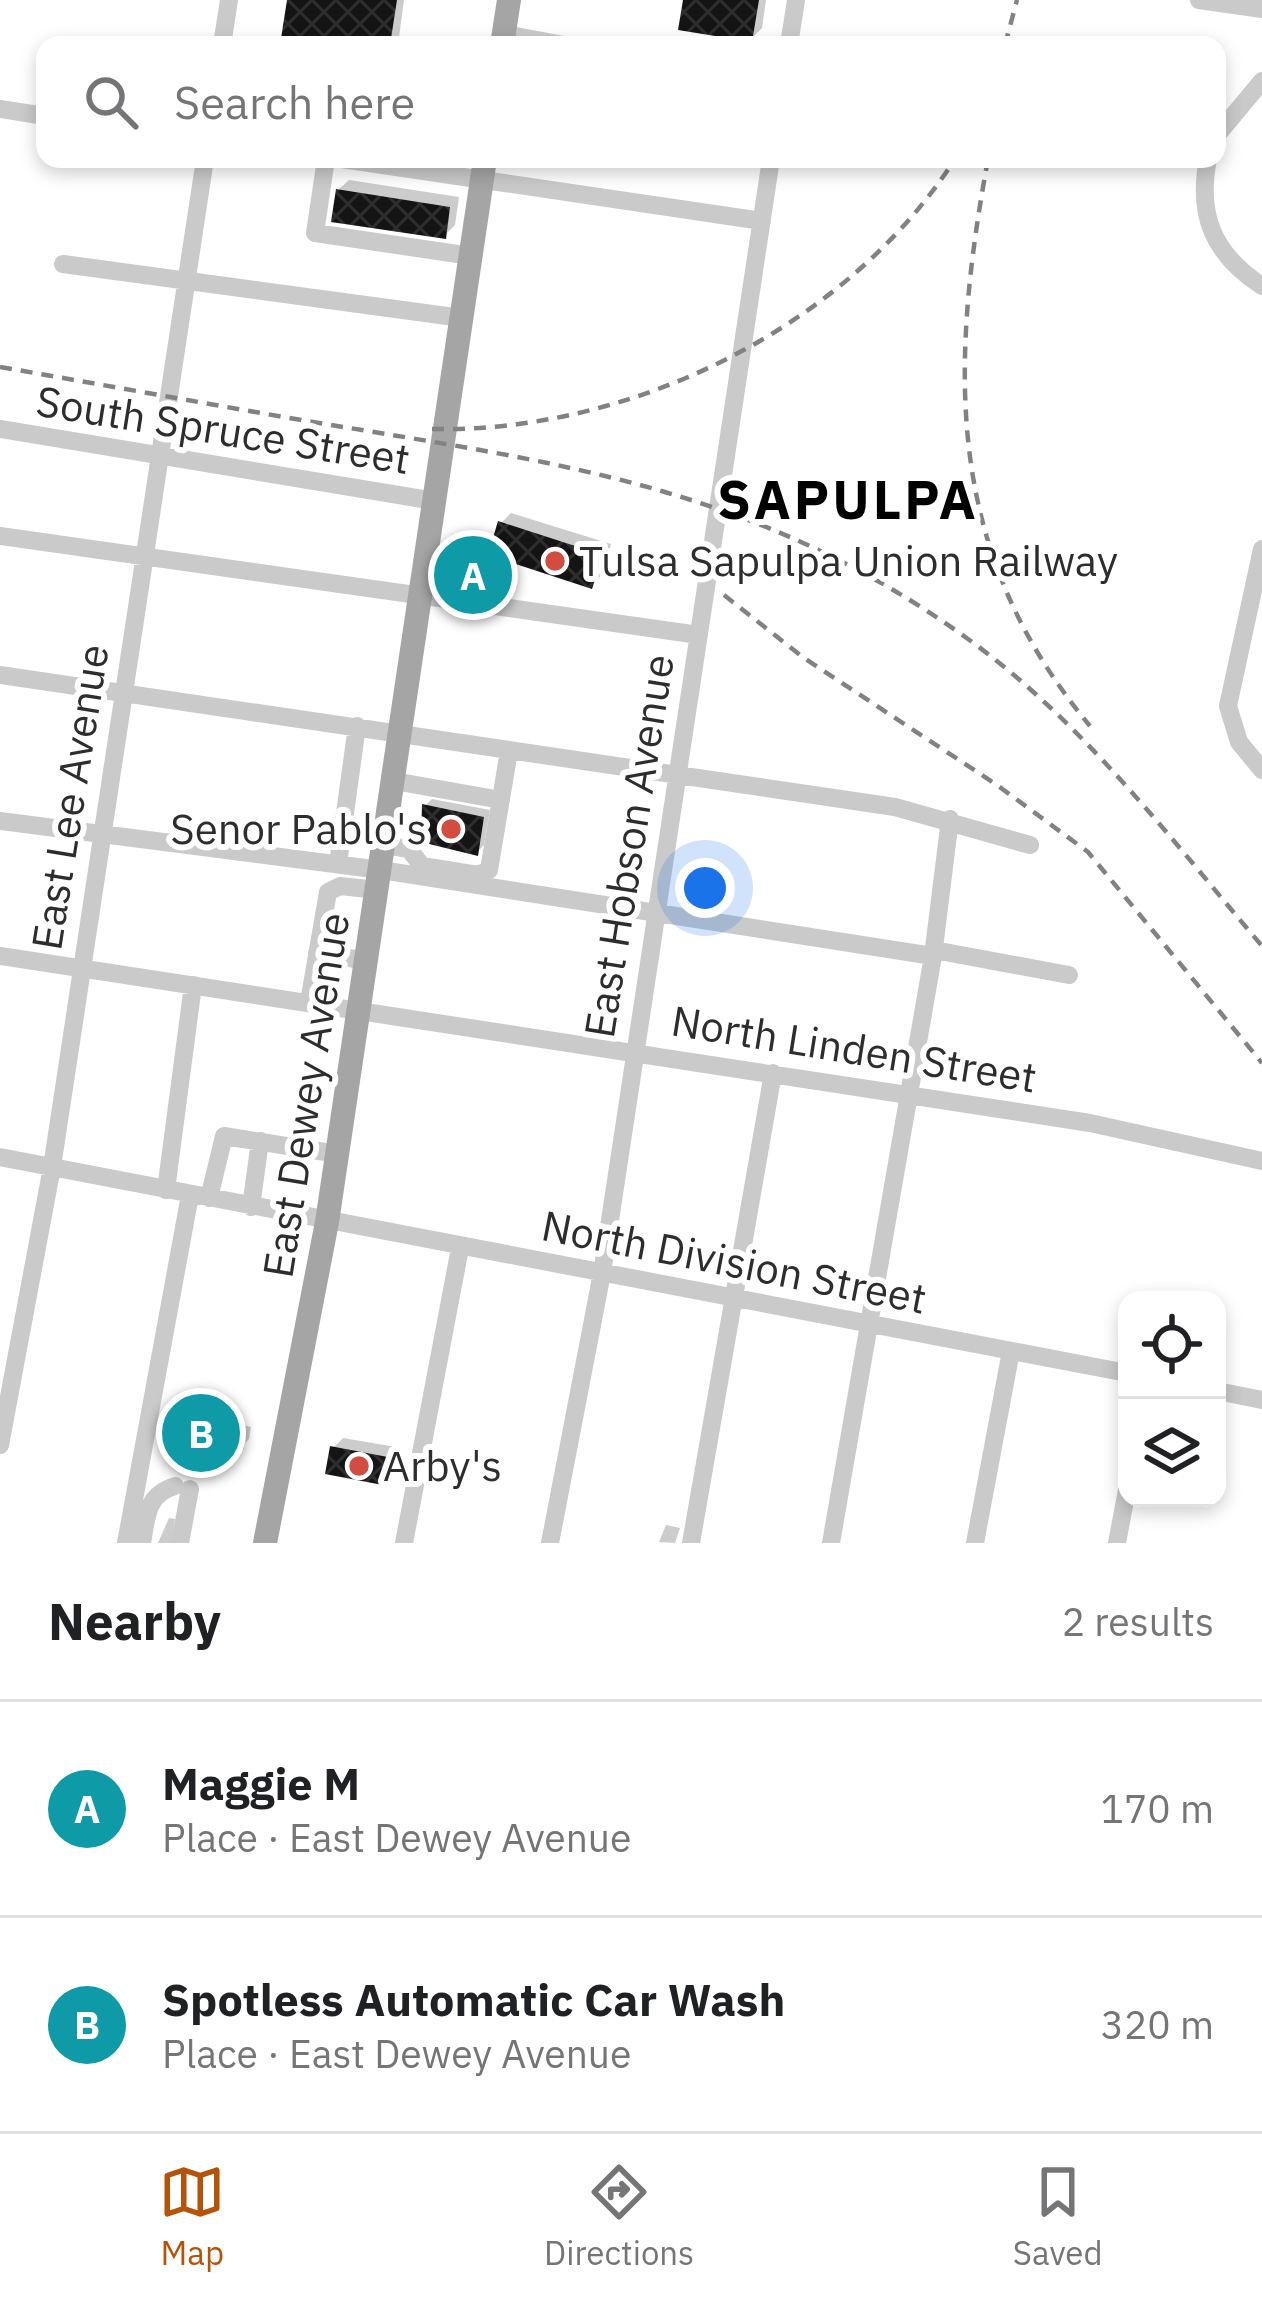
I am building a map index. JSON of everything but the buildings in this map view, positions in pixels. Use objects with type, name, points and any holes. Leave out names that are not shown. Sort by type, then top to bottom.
[{"type":"main road","points":[[504,36],[509,0]]},
{"type":"main road","name":"East Dewey Avenue","points":[[266,1543],[338,1154],[484,169]]},
{"type":"street","points":[[223,36],[227,0]]},
{"type":"street","points":[[790,36],[796,0]]},
{"type":"street","points":[[1199,0],[1262,9]]},
{"type":"street","points":[[1226,124],[1262,80]]},
{"type":"street","points":[[0,110],[36,115]]},
{"type":"street","name":"East Lee Avenue","points":[[0,1445],[52,1167],[157,453],[204,168]]},
{"type":"street","points":[[325,168],[315,232],[471,256]]},
{"type":"street","name":"East Hobson Avenue","points":[[550,1543],[602,1273],[770,168]]},
{"type":"street","points":[[1207,168],[1202,214],[1220,244],[1262,286]]},
{"type":"street","points":[[484,169],[762,221]]},
{"type":"street","points":[[63,264],[462,318]]},
{"type":"street","name":"South Spruce Street","points":[[0,429],[435,501]]},
{"type":"street","points":[[0,536],[699,635]]},
{"type":"street","points":[[1262,549],[1228,706],[1239,742],[1262,770]]},
{"type":"street","points":[[0,675],[950,820],[1030,844]]},
{"type":"street","points":[[338,864],[357,726]]},
{"type":"street","points":[[308,1002],[328,892],[381,868],[409,849],[422,866],[478,874],[489,870],[508,751]]},
{"type":"street","points":[[394,781],[501,800]]},
{"type":"street","points":[[830,1543],[933,953],[950,820]]},
{"type":"street","points":[[0,821],[381,868],[1069,975]]},
{"type":"street","points":[[317,953],[368,961]]},
{"type":"street","name":"North Linden Street","points":[[0,956],[1090,1123],[1262,1161]]},
{"type":"street","points":[[166,1190],[193,985]]},
{"type":"street","points":[[691,1543],[773,1073]]},
{"type":"street","points":[[126,1543],[199,1197],[220,1140],[224,1136],[338,1154]]},
{"type":"street","points":[[250,1207],[260,1141]]},
{"type":"street","name":"North Division Street","points":[[0,1157],[1118,1371]]},
{"type":"street","points":[[404,1543],[460,1248]]},
{"type":"street","points":[[975,1543],[1011,1351]]},
{"type":"street","points":[[1226,1393],[1262,1400]]},
{"type":"street","points":[[142,1543],[150,1503],[158,1491],[183,1488],[180,1543]]},
{"type":"street","points":[[1118,1543],[1124,1507]]},
{"type":"railway","points":[[1007,36],[1017,0]]},
{"type":"railway","points":[[432,429],[507,425],[582,412],[656,390],[728,358],[795,319],[856,273],[910,219],[948,168]]},
{"type":"railway","points":[[986,168],[967,313],[970,457],[984,526],[1007,594],[1042,660],[1090,726]]},
{"type":"railway","points":[[0,367],[573,469],[733,514],[811,547],[889,588],[968,639],[1050,707],[1124,784],[1262,946]]},
{"type":"railway","points":[[724,595],[804,658],[997,785],[1088,852],[1262,1063]]},
{"type":"place","name":"Tulsa Sapulpa Union Railway","points":[[555,561]]},
{"type":"place","name":"Maggie M","points":[[473,575]]},
{"type":"place","name":"Senor Pablo's","points":[[451,829]]},
{"type":"place","name":"Spotless Automatic Car Wash","points":[[201,1433]]},
{"type":"place","name":"Arby's","points":[[359,1466]]},
{"type":"district","name":"SAPULPA","points":[[848,500]]}]
